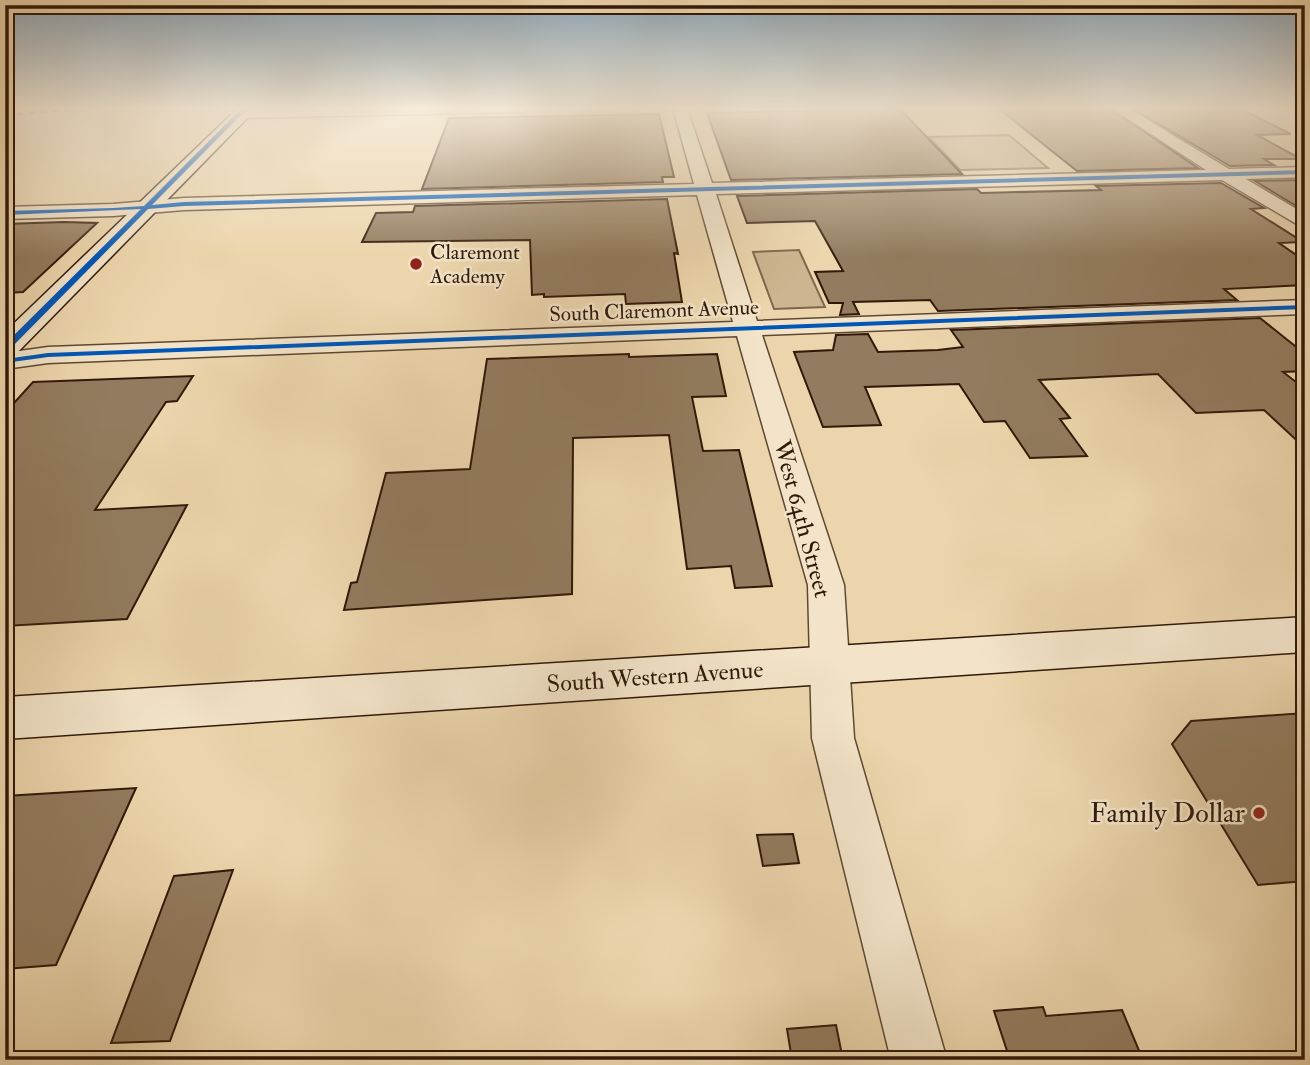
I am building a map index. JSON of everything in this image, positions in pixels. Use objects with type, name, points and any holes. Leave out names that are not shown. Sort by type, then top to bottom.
[{"type":"main road","points":[[5,349],[196,158]]},
{"type":"main road","name":"South Western Avenue","points":[[5,718],[1305,634]]},
{"type":"street","name":"West 64th Street","points":[[695,158],[825,586],[833,738],[919,1060]]},
{"type":"street","points":[[1200,158],[1305,223]]},
{"type":"street","points":[[5,213],[1305,172]]},
{"type":"street","name":"South Claremont Avenue","points":[[5,361],[48,355],[1305,307]]},
{"type":"shaded area","points":[[948,158],[1036,158],[1048,168],[960,170]]},
{"type":"shaded area","points":[[799,250],[825,307],[774,309],[753,252]]},
{"type":"building","points":[[434,158],[669,158],[674,177],[662,177],[663,182],[422,189]]},
{"type":"building","points":[[723,158],[946,158],[962,174],[731,180]]},
{"type":"building","points":[[1060,158],[1183,158],[1198,168],[1077,171]]},
{"type":"building","points":[[1216,158],[1301,159],[1264,159],[1274,165],[1230,166]]},
{"type":"building","points":[[1300,180],[1305,183],[1305,207],[1298,207],[1255,181]]},
{"type":"building","points":[[1221,183],[1264,208],[1251,209],[1303,242],[1279,243],[1305,261],[1305,285],[1224,289],[1237,300],[938,311],[930,300],[853,302],[859,314],[840,315],[843,303],[829,303],[815,272],[843,271],[815,221],[747,223],[737,196],[977,189],[981,193],[1101,190],[1096,186]]},
{"type":"building","points":[[667,199],[678,254],[674,253],[682,302],[626,304],[625,294],[544,297],[544,294],[532,295],[530,240],[362,242],[376,213],[413,212],[415,206]]},
{"type":"building","points":[[97,223],[23,292],[5,293],[5,224]]},
{"type":"building","points":[[1260,318],[1305,354],[1305,371],[1283,372],[1305,389],[1305,448],[1264,410],[1196,413],[1158,374],[1039,380],[1070,418],[1060,419],[1087,456],[1030,458],[1005,421],[984,422],[959,384],[865,387],[881,425],[823,427],[794,352],[833,350],[836,335],[868,334],[878,352],[938,350],[963,347],[951,330]]},
{"type":"building","points":[[629,354],[629,357],[717,354],[726,396],[692,397],[703,451],[739,450],[772,586],[735,588],[731,566],[687,569],[669,435],[573,438],[572,594],[344,610],[351,583],[357,582],[386,473],[470,469],[487,359]]},
{"type":"building","points":[[193,376],[177,401],[166,402],[95,510],[187,505],[127,619],[5,626],[5,413],[33,382]]},
{"type":"building","name":"Family Dollar","points":[[1305,713],[1305,881],[1258,885],[1172,744],[1191,721]]},
{"type":"building","points":[[136,788],[56,965],[5,969],[5,796]]},
{"type":"building","points":[[793,834],[799,863],[763,866],[757,835]]},
{"type":"building","points":[[233,870],[170,1041],[111,1043],[174,876]]},
{"type":"building","points":[[1043,1007],[1046,1016],[1122,1010],[1143,1060],[1010,1060],[994,1011]]},
{"type":"building","points":[[836,1025],[843,1060],[792,1060],[787,1029]]},
{"type":"cycle path","points":[[5,349],[195,158]]},
{"type":"cycle path","points":[[5,213],[113,210],[184,204],[1305,172]]},
{"type":"cycle path","points":[[5,361],[48,355],[1305,307]]},
{"type":"place","name":"Claremont Academy","points":[[416,264]]},
{"type":"place","name":"Family Dollar","points":[[1259,813]]}]
